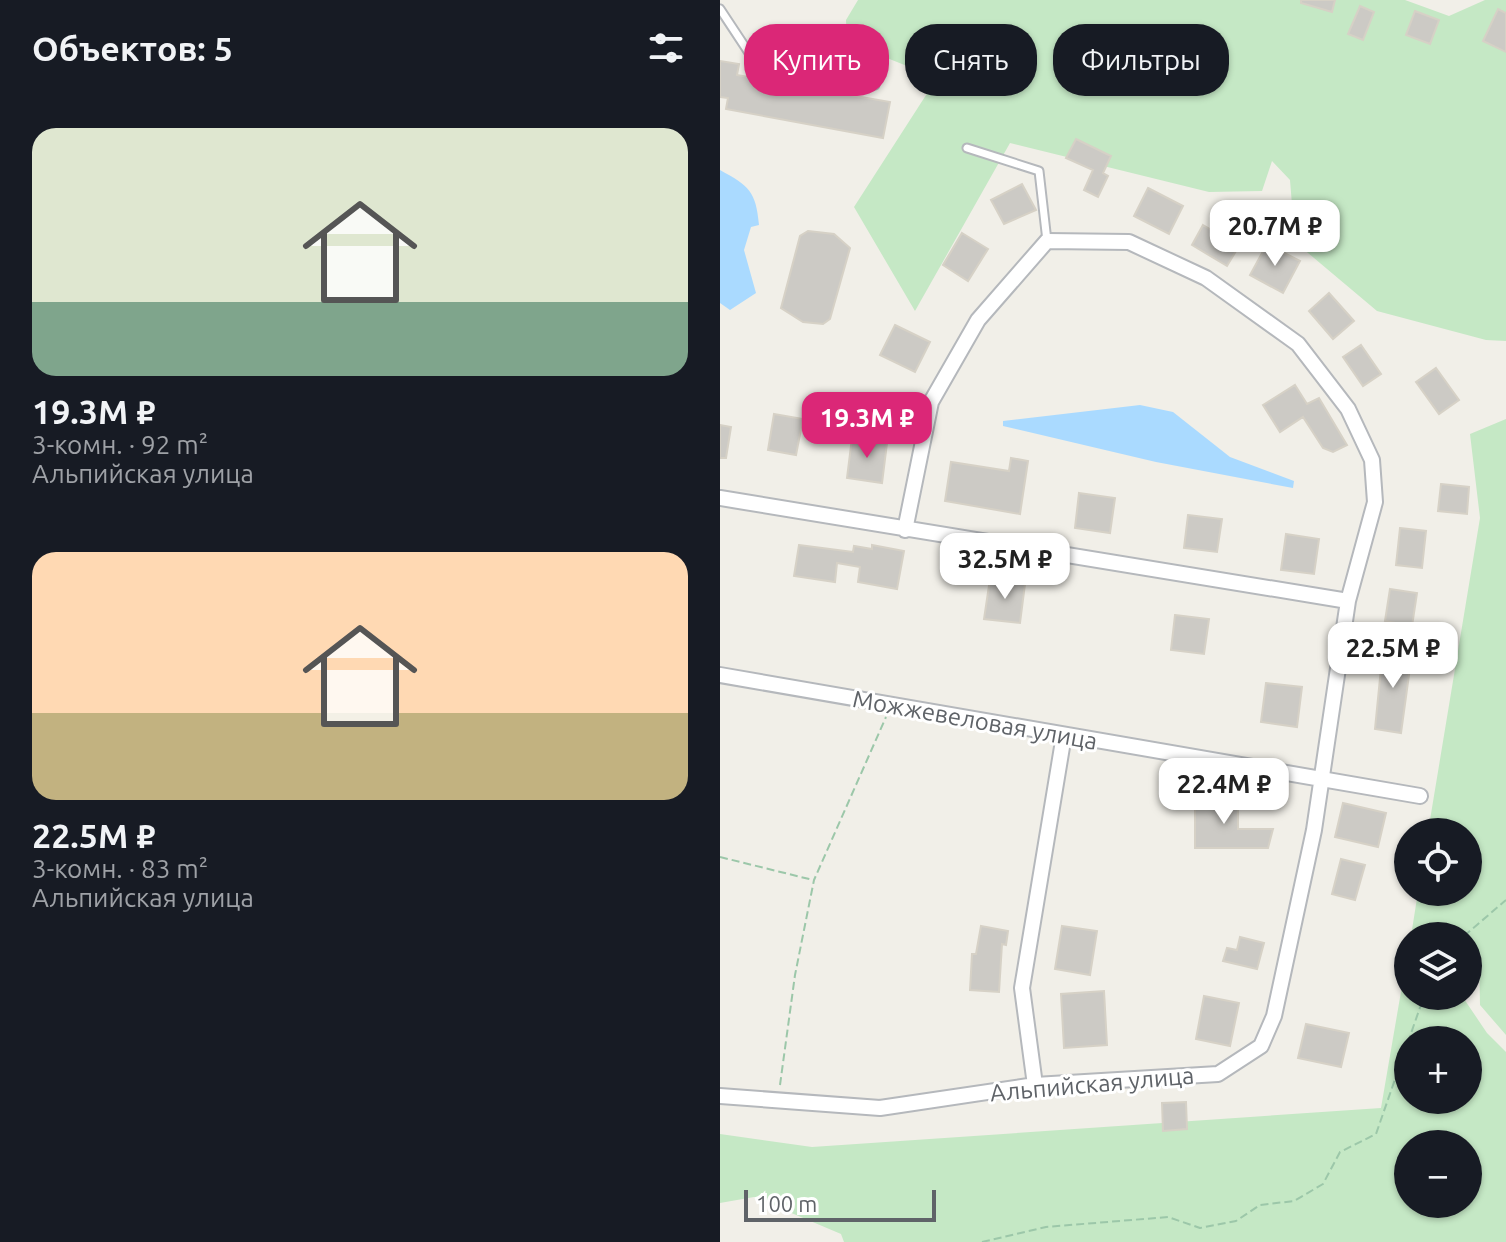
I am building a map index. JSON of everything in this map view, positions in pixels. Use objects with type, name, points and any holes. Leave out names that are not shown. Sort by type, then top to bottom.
[{"type":"street","points":[[905,530],[931,402],[978,320],[1047,241]]},
{"type":"street","name":"Альпийская улица","points":[[720,1096],[880,1108],[1035,1085],[1218,1074],[1261,1046],[1274,1016],[1314,830],[1319,778],[1348,601],[1375,502],[1372,460],[1348,409],[1298,344],[1206,278],[1129,242],[1047,241]]},
{"type":"street","points":[[720,498],[1348,601]]},
{"type":"street","name":"Можжевеловая улица","points":[[720,675],[1420,796]]},
{"type":"street","points":[[1035,1085],[1022,988],[1064,735]]},
{"type":"lane","points":[[720,9],[744,45]]},
{"type":"lane","points":[[967,148],[1039,171],[1047,241]]},
{"type":"path","points":[[777,1102],[795,975],[814,880],[891,706]]},
{"type":"path","points":[[720,857],[814,880]]},
{"type":"path","points":[[1480,922],[1506,900]]},
{"type":"path","points":[[982,1242],[1046,1227],[1168,1217],[1200,1228],[1236,1221],[1260,1205],[1294,1201],[1323,1184],[1340,1152],[1376,1134],[1419,1010]]},
{"type":"green space","points":[[858,0],[1405,0],[1449,16],[1485,0],[1506,0],[1506,341],[1486,340],[1377,311],[1295,242],[1290,180],[1272,161],[1262,191],[1209,192],[1010,143],[915,311],[854,207],[925,96],[1037,96],[1037,24],[905,24],[905,65],[889,59],[889,24],[846,24]]},
{"type":"green space","points":[[1506,419],[1506,1035],[1482,1007],[1482,922],[1413,922],[1416,906],[1482,906],[1482,818],[1430,818],[1480,518],[1470,434]]},
{"type":"green space","points":[[1398,1010],[1471,1010],[1487,1033],[1506,1052],[1506,1242],[844,1242],[841,1234],[754,1197],[720,1203],[720,1134],[812,1147],[1381,1108],[1394,1032],[1394,1114],[1482,1114],[1482,1026],[1395,1026]]},
{"type":"water","points":[[720,170],[749,191],[756,204],[759,225],[751,227],[744,250],[756,293],[730,310],[720,303]]},
{"type":"water","points":[[1140,405],[1173,412],[1230,457],[1294,481],[1293,488],[1156,462],[1003,426],[1003,421]]},
{"type":"building","points":[[1301,0],[1335,0],[1332,12],[1301,3]]},
{"type":"building","points":[[1360,6],[1374,12],[1363,40],[1348,34]]},
{"type":"building","points":[[1498,9],[1506,13],[1506,52],[1483,41]]},
{"type":"building","points":[[1415,11],[1439,20],[1430,44],[1406,35]]},
{"type":"building","points":[[720,61],[739,64],[737,75],[744,76],[744,96],[856,96],[890,102],[883,138],[726,109],[728,98],[720,97]]},
{"type":"building","points":[[1076,139],[1111,156],[1103,173],[1108,176],[1098,197],[1084,190],[1093,170],[1066,158]]},
{"type":"building","points":[[1022,184],[1036,210],[1004,224],[991,200]]},
{"type":"building","points":[[1148,188],[1183,206],[1169,234],[1134,216]]},
{"type":"building","points":[[1203,225],[1239,246],[1227,266],[1192,245]]},
{"type":"building","points":[[808,231],[834,234],[850,248],[830,319],[823,324],[803,322],[781,308],[800,236]]},
{"type":"building","points":[[962,233],[988,249],[968,281],[943,265]]},
{"type":"building","points":[[1267,244],[1300,261],[1283,293],[1250,275]]},
{"type":"building","points":[[1329,293],[1354,321],[1333,339],[1309,311]]},
{"type":"building","points":[[895,325],[930,342],[915,372],[880,355]]},
{"type":"building","points":[[1361,345],[1381,374],[1363,386],[1343,357]]},
{"type":"building","points":[[1436,368],[1459,400],[1439,414],[1416,382]]},
{"type":"building","points":[[1295,385],[1307,404],[1319,398],[1347,445],[1333,452],[1323,448],[1303,417],[1280,432],[1263,405]]},
{"type":"building","points":[[774,414],[803,419],[796,455],[768,450]]},
{"type":"building","points":[[720,425],[731,427],[726,458],[720,458]]},
{"type":"building","points":[[852,438],[887,443],[882,483],[847,478]]},
{"type":"building","points":[[1011,458],[1028,461],[1020,514],[945,501],[951,462],[1009,471]]},
{"type":"building","points":[[1441,484],[1469,487],[1467,514],[1438,511]]},
{"type":"building","points":[[1079,493],[1115,498],[1110,533],[1075,528]]},
{"type":"building","points":[[1188,515],[1222,519],[1217,552],[1184,548]]},
{"type":"building","points":[[1400,528],[1426,531],[1422,568],[1396,565]]},
{"type":"building","points":[[1286,534],[1319,539],[1314,574],[1281,570]]},
{"type":"building","points":[[799,545],[853,552],[854,546],[872,549],[872,545],[904,551],[897,589],[858,582],[860,567],[837,563],[835,582],[794,576]]},
{"type":"building","points":[[990,579],[1025,584],[1020,623],[984,619]]},
{"type":"building","points":[[1390,589],[1417,593],[1412,626],[1385,621]]},
{"type":"building","points":[[1175,615],[1209,619],[1204,654],[1171,650]]},
{"type":"building","points":[[1383,648],[1412,653],[1401,733],[1375,729]]},
{"type":"building","points":[[1266,683],[1302,687],[1297,727],[1261,722]]},
{"type":"building","points":[[1206,793],[1225,793],[1225,799],[1234,799],[1234,809],[1238,809],[1238,829],[1273,829],[1268,848],[1195,848],[1195,798],[1206,798]]},
{"type":"building","points":[[1343,803],[1386,813],[1378,847],[1335,837]]},
{"type":"building","points":[[1341,859],[1365,865],[1355,900],[1332,894]]},
{"type":"building","points":[[981,926],[1008,931],[1006,945],[1002,944],[999,992],[970,990],[972,954],[976,954]]},
{"type":"building","points":[[1062,926],[1097,931],[1090,975],[1055,969]]},
{"type":"building","points":[[1240,937],[1264,943],[1257,969],[1223,961],[1227,948],[1237,950]]},
{"type":"building","points":[[1104,991],[1107,1045],[1064,1048],[1061,994]]},
{"type":"building","points":[[1204,996],[1239,1003],[1230,1046],[1196,1039]]},
{"type":"building","points":[[1306,1024],[1349,1033],[1341,1067],[1298,1058]]},
{"type":"building","points":[[1186,1102],[1187,1129],[1163,1131],[1162,1103]]}]
